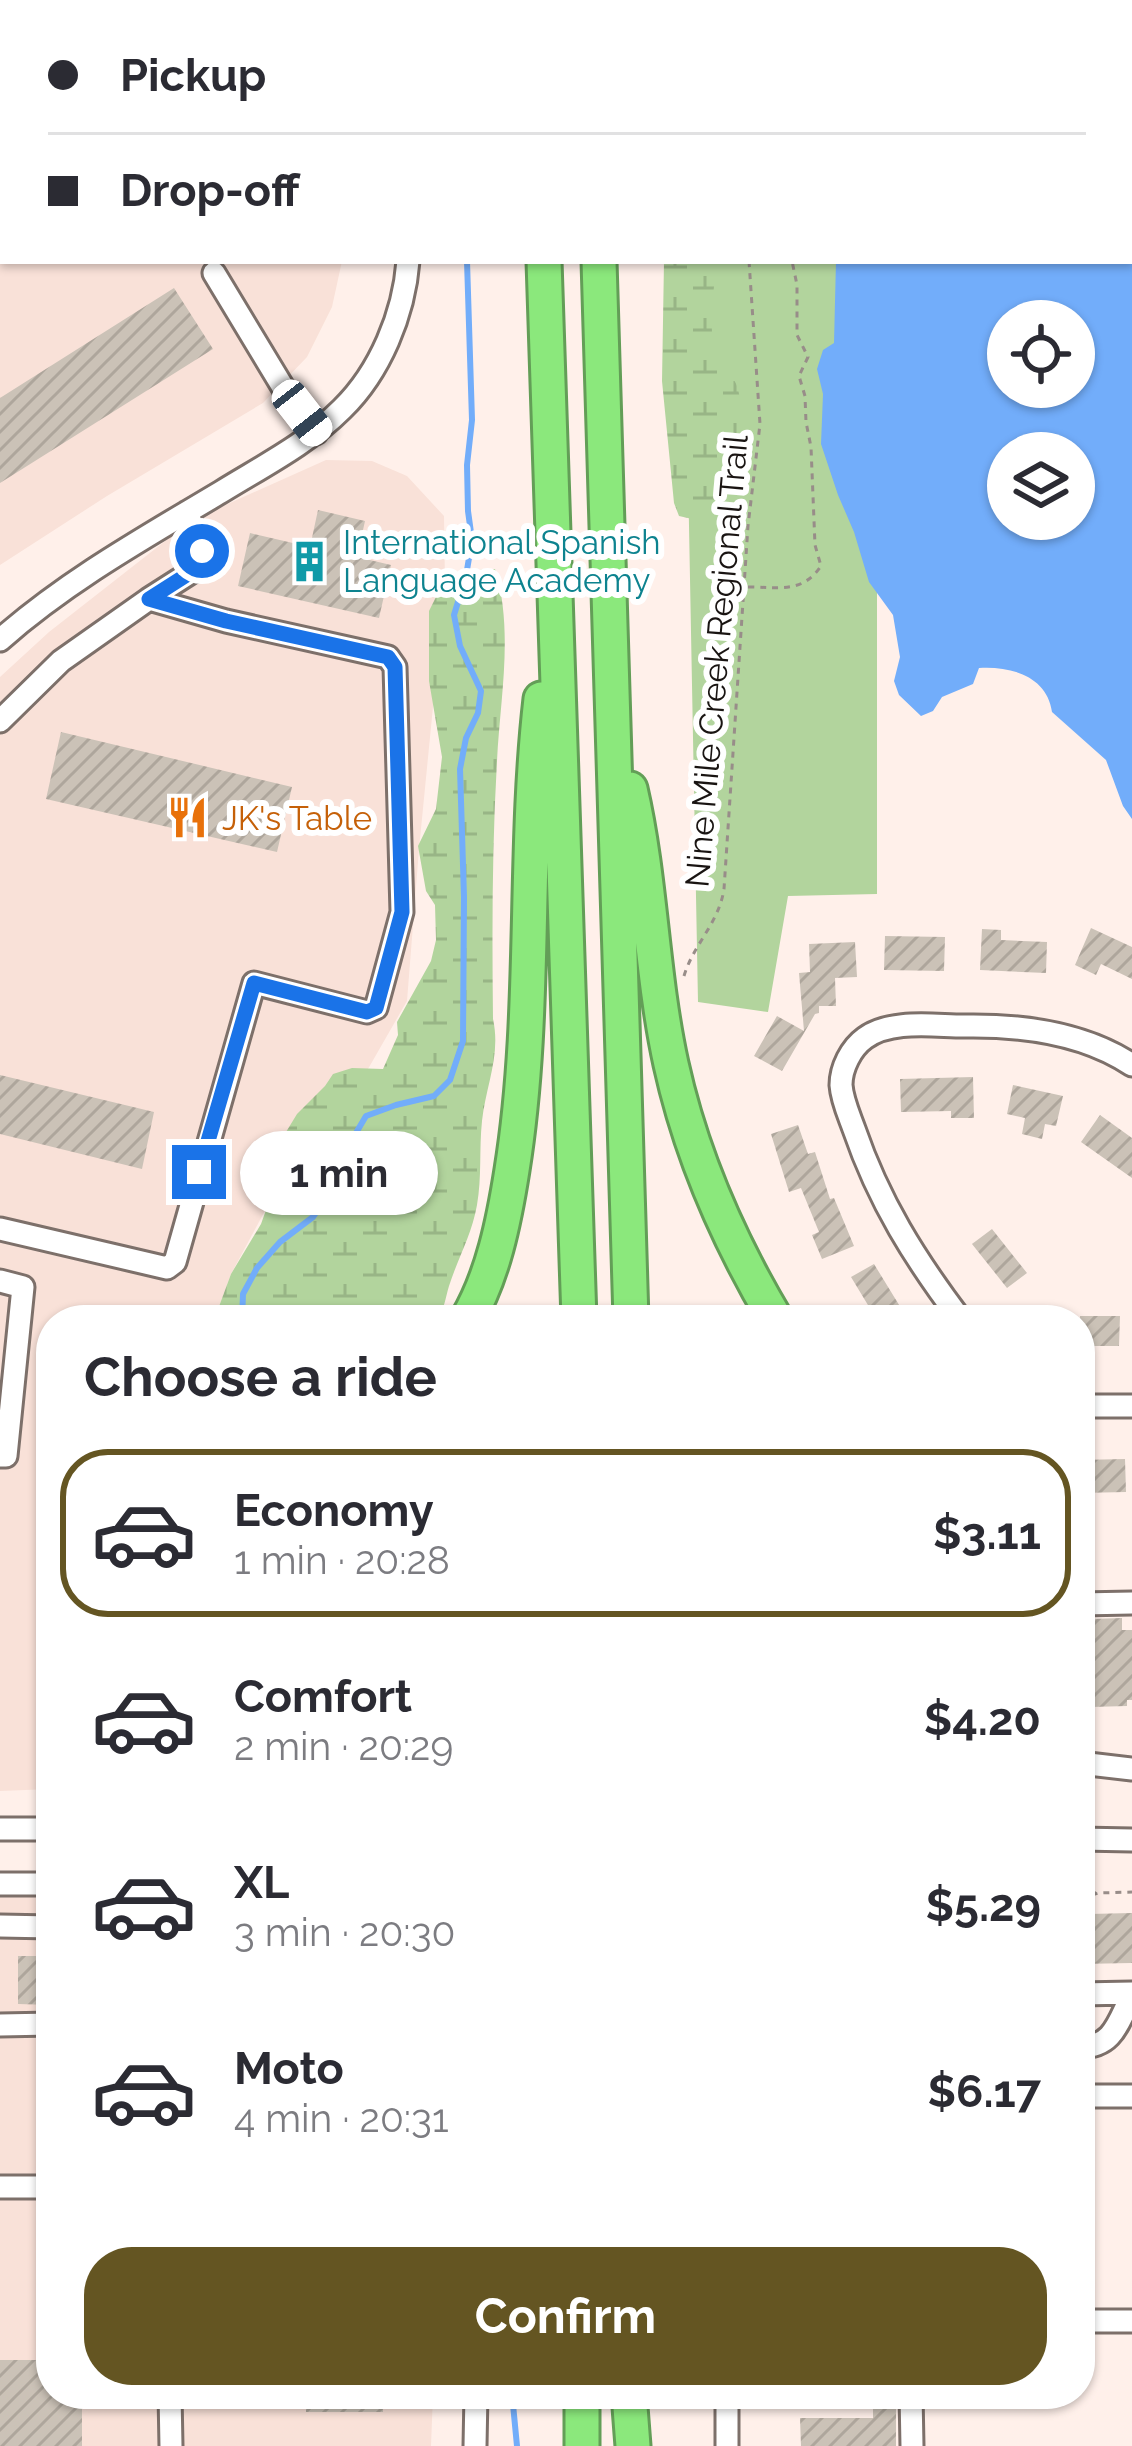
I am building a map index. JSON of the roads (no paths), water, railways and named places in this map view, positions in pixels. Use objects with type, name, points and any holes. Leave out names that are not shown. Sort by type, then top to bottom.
[{"type":"highway","points":[[544,264],[578,1305]]},
{"type":"highway","points":[[599,264],[631,1305]]},
{"type":"highway","points":[[473,1305],[492,1260],[517,1137],[525,1051],[538,724],[554,578]]},
{"type":"highway","points":[[613,716],[642,842],[671,1063],[718,1210],[767,1305]]},
{"type":"highway","points":[[582,2409],[582,2446]]},
{"type":"highway","points":[[629,2409],[630,2446]]},
{"type":"street","points":[[0,640],[81,575],[316,433],[346,406],[374,367],[394,326],[408,264]]},
{"type":"street","points":[[214,273],[286,394],[316,433]]},
{"type":"street","points":[[0,721],[61,661],[196,569],[202,551],[187,512]]},
{"type":"street","points":[[0,1229],[166,1268],[175,1262],[254,983],[367,1012],[376,1008],[394,947],[402,912],[395,667],[388,657],[149,599]]},
{"type":"street","points":[[950,1305],[894,1223],[867,1166],[841,1089],[851,1053],[880,1030],[985,1025],[1033,1029],[1077,1040],[1132,1065]]},
{"type":"street","points":[[0,1281],[23,1287],[6,1456],[0,1456]]},
{"type":"street","points":[[1095,1406],[1132,1406]]},
{"type":"street","points":[[1095,1604],[1132,1603]]},
{"type":"street","points":[[1095,1764],[1132,1768]]},
{"type":"street","points":[[0,1829],[36,1829]]},
{"type":"street","points":[[1095,1839],[1132,1840]]},
{"type":"street","points":[[0,1884],[36,1884]]},
{"type":"street","points":[[0,1926],[36,1927]]},
{"type":"street","points":[[1095,1994],[1132,1994],[1109,2038],[1095,2047]]},
{"type":"street","points":[[0,2025],[36,2024]]},
{"type":"street","points":[[1095,2096],[1132,2096]]},
{"type":"street","points":[[0,2187],[36,2187]]},
{"type":"street","points":[[1095,2321],[1132,2321]]},
{"type":"street","points":[[170,2409],[171,2446]]},
{"type":"street","points":[[476,2409],[476,2446]]},
{"type":"street","points":[[727,2409],[727,2446]]},
{"type":"street","points":[[911,2409],[912,2446]]},
{"type":"water","points":[[836,264],[1132,264],[1132,819],[1106,760],[1052,712],[1043,690],[1026,676],[979,668],[973,684],[942,697],[933,711],[921,716],[899,695],[894,681],[900,657],[893,615],[869,582],[821,444],[823,394],[817,369],[823,350],[834,343]]},
{"type":"waterway","points":[[243,1305],[243,1294],[257,1268],[280,1242],[313,1217],[328,1195],[340,1160],[366,1116],[434,1096],[450,1080],[463,1041],[460,769],[481,691],[460,646],[454,615],[472,540],[467,465],[472,420],[467,264]]},
{"type":"waterway","points":[[513,2409],[517,2446]]},
{"type":"place","name":"International Spanish Language Academy","points":[[309,561]]},
{"type":"place","name":"JK's Table","points":[[188,818]]}]
